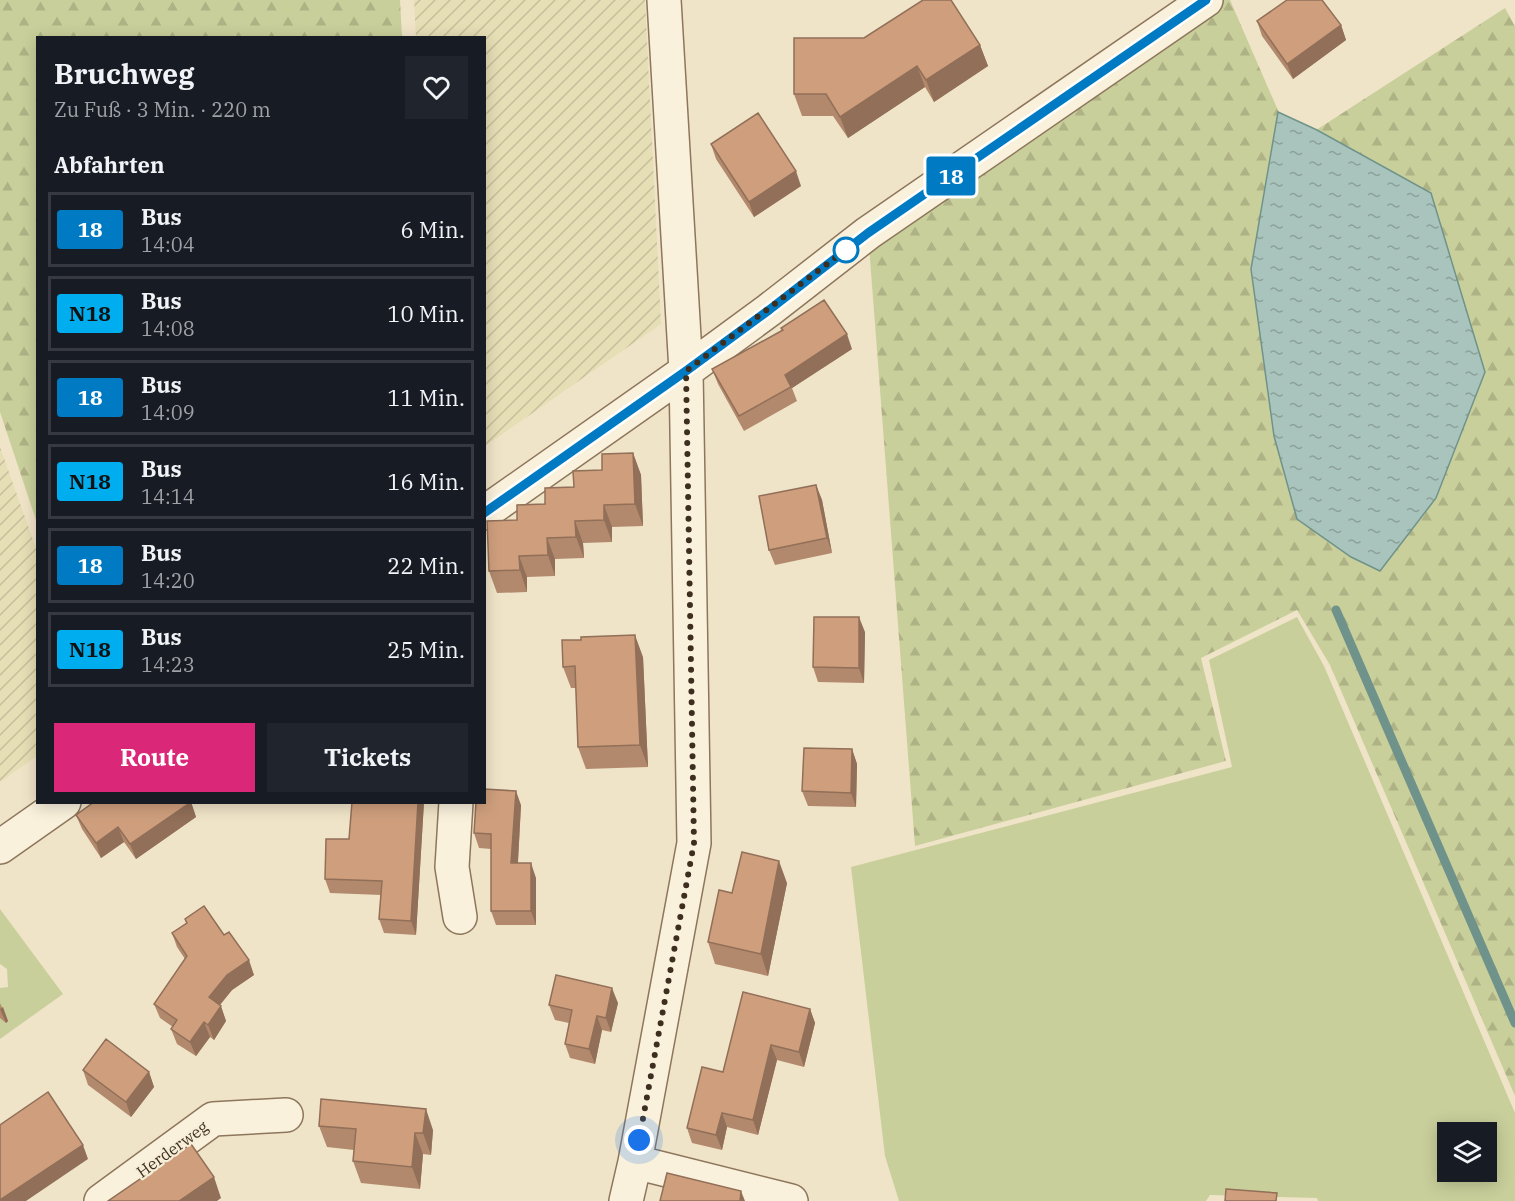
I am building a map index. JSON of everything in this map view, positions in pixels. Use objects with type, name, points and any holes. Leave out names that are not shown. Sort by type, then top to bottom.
[{"type":"street","points":[[626,1201],[694,843],[686,371],[664,0]]},
{"type":"street","points":[[486,512],[686,371],[868,233],[1206,0]]},
{"type":"street","points":[[0,847],[61,804]]},
{"type":"street","points":[[456,804],[452,867],[460,917]]},
{"type":"street","name":"Herderweg","points":[[101,1201],[213,1119],[286,1115]]},
{"type":"street","points":[[635,1162],[791,1201]]},
{"type":"shaded area","points":[[414,0],[645,0],[661,324],[486,445],[486,36],[416,36]]},
{"type":"shaded area","points":[[0,447],[36,548],[36,757],[0,782]]},
{"type":"green space","points":[[0,0],[400,0],[402,36],[36,36],[36,520],[0,412]]},
{"type":"green space","points":[[1206,0],[1230,0],[1293,145],[1505,8],[1515,26],[1515,1096],[1330,665],[1297,610],[1201,658],[1226,761],[915,846],[868,233]]},
{"type":"green space","points":[[1297,617],[1324,666],[1515,1113],[1515,1201],[1318,1201],[1317,1198],[1210,1195],[1206,1201],[899,1201],[885,1156],[851,867],[1232,767],[1209,660]]},
{"type":"green space","points":[[0,909],[63,994],[0,1039],[0,988],[8,987],[7,969],[0,964]]},
{"type":"water","points":[[1278,112],[1317,130],[1431,193],[1485,372],[1436,498],[1380,571],[1351,557],[1297,519],[1274,436],[1251,269]]},
{"type":"building","points":[[923,0],[951,0],[980,45],[926,80],[917,66],[840,117],[826,94],[794,94],[794,38],[864,38]]},
{"type":"building","points":[[1287,0],[1322,0],[1341,25],[1287,64],[1257,21]]},
{"type":"building","points":[[758,113],[796,171],[749,202],[711,144]]},
{"type":"building","points":[[824,300],[847,334],[785,375],[791,387],[739,416],[712,369],[783,330],[781,328]]},
{"type":"building","points":[[633,453],[635,504],[604,505],[604,520],[575,521],[576,537],[547,538],[548,555],[519,556],[520,570],[489,571],[487,521],[517,520],[517,505],[545,504],[545,488],[574,487],[573,471],[602,470],[602,454]]},
{"type":"building","points":[[816,485],[827,538],[769,550],[759,496]]},
{"type":"building","points":[[814,617],[859,617],[859,668],[813,667]]},
{"type":"building","points":[[635,635],[640,745],[578,747],[575,666],[563,667],[562,640]]},
{"type":"building","points":[[804,748],[852,749],[851,793],[802,791]]},
{"type":"building","points":[[486,789],[516,791],[511,863],[531,863],[531,911],[491,911],[491,834],[474,833],[476,804],[486,804]]},
{"type":"building","points":[[91,804],[188,804],[130,844],[118,827],[96,843],[76,815]]},
{"type":"building","points":[[352,804],[418,804],[411,921],[379,919],[382,881],[325,879],[326,839],[349,839]]},
{"type":"building","points":[[742,852],[779,861],[761,954],[708,942],[719,890],[732,893]]},
{"type":"building","points":[[204,906],[224,935],[229,932],[249,960],[227,975],[209,997],[221,1006],[208,1025],[204,1022],[190,1042],[171,1029],[177,1020],[154,1004],[187,956],[172,933],[187,923],[185,919]]},
{"type":"building","points":[[556,975],[612,988],[606,1018],[597,1016],[589,1049],[565,1044],[572,1010],[549,1005]]},
{"type":"building","points":[[743,992],[810,1009],[799,1052],[771,1045],[753,1120],[722,1113],[716,1135],[687,1128],[702,1067],[723,1072]]},
{"type":"building","points":[[106,1039],[149,1072],[126,1102],[83,1070]]},
{"type":"building","points":[[48,1092],[83,1145],[0,1200],[0,1125]]},
{"type":"building","points":[[321,1099],[426,1109],[423,1133],[415,1133],[412,1167],[353,1161],[356,1129],[319,1126]]},
{"type":"building","points":[[191,1144],[214,1177],[179,1201],[108,1201]]},
{"type":"building","points":[[667,1173],[741,1191],[740,1201],[660,1201]]},
{"type":"building","points":[[1226,1189],[1277,1193],[1276,1201],[1225,1201]]},
{"type":"waterway","points":[[1336,610],[1515,1023]]},
{"type":"bus line","name":"18","points":[[486,512],[686,371],[868,233],[1206,0]]},
{"type":"route","points":[[639,1140],[694,843],[686,371],[851,246],[846,250]]}]
